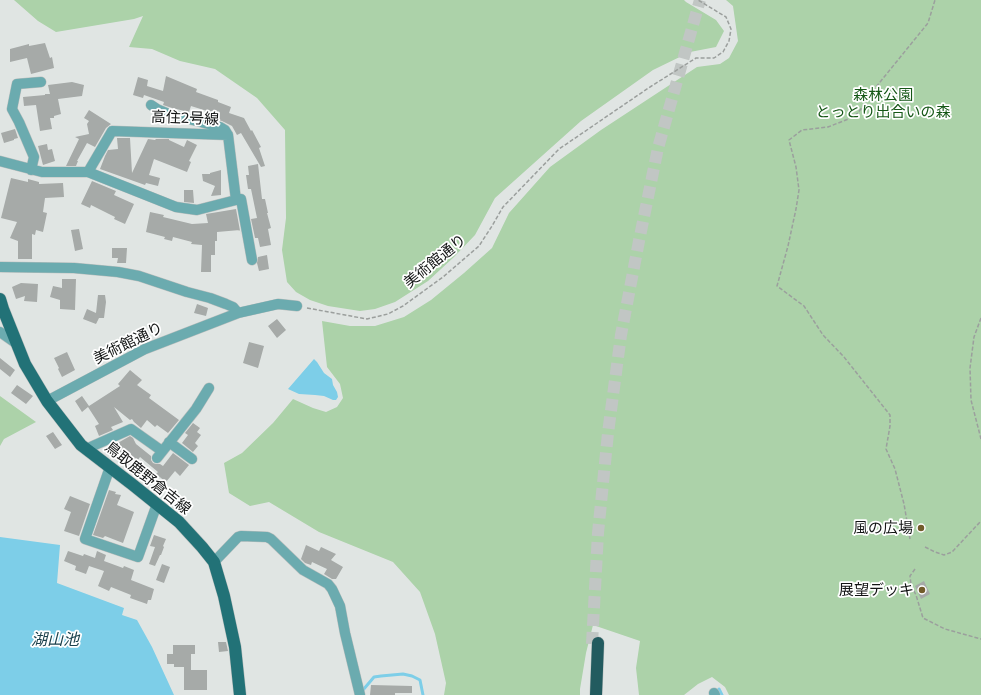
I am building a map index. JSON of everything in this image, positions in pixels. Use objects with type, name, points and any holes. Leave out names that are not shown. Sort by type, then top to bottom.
[{"type":"highway","points":[[591,695],[595,644],[596,695]]},
{"type":"main road","name":"鳥取鹿野倉吉線","points":[[0,300],[25,364],[47,401],[81,445],[179,522],[202,546],[214,562],[224,596],[235,647],[240,695]]},
{"type":"street","points":[[31,170],[34,157],[22,127],[12,109],[17,84],[41,82]]},
{"type":"street","points":[[151,105],[169,114],[220,127],[225,130],[228,135]]},
{"type":"street","name":"高住2号線","points":[[88,172],[112,131],[228,135],[236,200]]},
{"type":"street","points":[[0,161],[42,172],[88,172],[176,207],[198,210],[241,199],[252,260]]},
{"type":"street","points":[[0,267],[74,268],[125,273],[221,302],[233,307],[238,312]]},
{"type":"street","name":"美術館通り","points":[[47,401],[145,349],[238,312],[278,304],[297,306]]},
{"type":"street","points":[[0,332],[17,344]]},
{"type":"street","points":[[86,449],[131,429],[160,454],[196,410],[209,388]]},
{"type":"street","points":[[169,442],[192,459]]},
{"type":"street","points":[[110,468],[85,539],[138,557],[157,504]]},
{"type":"street","points":[[214,562],[238,537],[267,537],[271,538],[303,570],[328,584],[340,606],[360,695]]},
{"type":"path","name":"美術館通り","points":[[297,306],[368,319],[388,314],[403,306],[444,277],[479,246],[503,207],[559,149],[650,87],[696,58],[714,58],[723,52],[729,41],[731,29],[726,17],[698,0]]},
{"type":"path","points":[[910,539],[904,504],[895,469],[886,448],[890,426],[890,415],[844,357],[823,335],[804,306],[777,286],[788,246],[799,190],[796,167],[789,140],[802,130],[828,127],[851,118],[858,113],[876,87],[928,23],[936,0]]},
{"type":"path","points":[[981,318],[974,337],[970,368],[972,400],[981,439]]},
{"type":"path","points":[[926,547],[935,552],[944,554],[952,552],[981,521]]},
{"type":"path","points":[[915,569],[910,576],[923,618],[945,629],[981,639]]},
{"type":"green space","points":[[14,0],[684,0],[716,20],[724,31],[716,47],[690,52],[653,70],[581,121],[495,198],[475,235],[428,281],[395,302],[375,309],[360,311],[328,306],[310,300],[296,292],[287,282],[282,250],[286,218],[285,130],[257,98],[215,69],[180,61],[152,49],[129,47],[143,16],[134,19],[56,32],[38,21]]},
{"type":"green space","name":"森林公園 とっとり出合いの森","points":[[726,0],[981,0],[981,695],[729,695],[725,687],[712,677],[698,684],[684,695],[639,695],[636,668],[640,641],[593,625],[586,653],[580,695],[444,695],[446,683],[435,634],[420,592],[393,562],[319,532],[269,502],[250,506],[229,493],[224,463],[242,453],[273,423],[293,399],[326,412],[337,407],[343,398],[340,384],[327,367],[322,321],[350,326],[375,326],[404,317],[431,300],[492,248],[509,213],[550,167],[601,130],[697,67],[720,64],[729,58],[738,41],[733,6]]},
{"type":"green space","points":[[0,396],[36,422],[4,439],[0,446]]},
{"type":"water","points":[[314,359],[324,373],[332,379],[338,397],[336,400],[324,396],[299,394],[288,389]]},
{"type":"water","name":"湖山池","points":[[0,537],[60,545],[57,583],[124,608],[122,615],[137,620],[152,647],[174,695],[0,695]]},
{"type":"building","points":[[45,43],[50,58],[52,57],[54,68],[31,74],[27,58],[10,62],[10,49],[29,44],[29,46]]},
{"type":"building","points":[[166,76],[197,89],[196,92],[218,100],[218,102],[231,107],[229,113],[244,118],[261,147],[259,148],[265,166],[261,167],[241,133],[237,135],[232,126],[222,121],[206,117],[207,111],[191,106],[189,112],[163,105],[164,102],[144,95],[143,98],[133,95],[138,77],[148,80],[147,86],[163,91]]},
{"type":"building","points":[[72,82],[84,85],[82,96],[58,99],[61,114],[54,116],[54,118],[50,118],[52,129],[40,131],[36,105],[24,106],[23,97],[50,94],[48,85]]},
{"type":"building","points":[[89,110],[111,124],[106,128],[95,147],[87,143],[77,161],[76,166],[66,166],[79,139],[75,137],[89,134],[87,124],[89,121],[84,118]]},
{"type":"building","points":[[15,129],[18,138],[4,143],[1,133]]},
{"type":"building","points":[[117,138],[130,138],[132,173],[148,139],[169,139],[184,147],[187,140],[197,145],[189,161],[191,162],[187,172],[154,159],[149,175],[160,178],[158,186],[146,183],[145,185],[100,169],[108,150],[118,149]]},
{"type":"building","points":[[47,144],[48,150],[52,149],[55,161],[43,165],[38,146]]},
{"type":"building","points":[[258,164],[262,199],[265,199],[271,228],[268,229],[271,245],[260,247],[258,238],[255,238],[251,219],[257,218],[251,189],[248,189],[246,175],[249,175],[248,166]]},
{"type":"building","points":[[221,170],[221,195],[211,196],[215,186],[203,181],[202,174],[210,174]]},
{"type":"building","points":[[11,178],[28,182],[28,179],[39,182],[39,184],[63,183],[64,197],[45,198],[43,212],[47,213],[43,232],[36,230],[35,235],[32,234],[32,259],[18,259],[18,241],[10,238],[17,222],[1,218]]},
{"type":"building","points":[[92,181],[116,191],[114,195],[134,204],[125,224],[114,219],[115,217],[91,205],[90,208],[81,204]]},
{"type":"building","points":[[184,190],[193,190],[194,203],[184,202]]},
{"type":"building","points":[[236,209],[240,230],[217,232],[217,241],[215,241],[215,255],[211,255],[211,272],[201,272],[202,245],[191,244],[192,242],[173,237],[172,241],[164,239],[165,237],[146,232],[150,212],[164,215],[163,217],[192,224],[208,223],[206,214]]},
{"type":"building","points":[[79,229],[83,249],[75,251],[71,230]]},
{"type":"building","points":[[112,248],[127,248],[126,263],[117,263],[118,258],[112,258]]},
{"type":"building","points":[[267,255],[269,269],[259,271],[257,263],[258,257]]},
{"type":"building","points":[[62,279],[76,279],[75,310],[60,309],[60,300],[50,297],[53,286],[62,288]]},
{"type":"building","points":[[21,283],[38,284],[37,302],[24,301],[25,296],[16,299],[12,287]]},
{"type":"building","points":[[98,295],[105,295],[106,302],[104,318],[99,318],[96,324],[83,319],[87,309],[96,313]]},
{"type":"building","points":[[197,304],[208,308],[206,316],[194,313]]},
{"type":"building","points":[[277,319],[286,330],[277,338],[268,326]]},
{"type":"building","points":[[249,342],[264,346],[258,368],[243,363]]},
{"type":"building","points":[[67,352],[75,370],[62,377],[54,358]]},
{"type":"building","points":[[0,358],[15,370],[10,377],[0,369]]},
{"type":"building","points":[[130,370],[142,380],[137,385],[151,395],[149,398],[179,420],[168,433],[157,425],[155,427],[147,420],[141,428],[132,419],[130,420],[114,407],[123,422],[111,427],[113,430],[99,436],[95,426],[99,424],[88,407],[82,412],[75,401],[82,396],[89,406],[120,386],[118,384]]},
{"type":"building","points":[[17,385],[33,396],[26,404],[11,393]]},
{"type":"building","points":[[193,423],[200,428],[197,432],[201,435],[195,443],[198,446],[193,452],[182,443],[188,435],[185,433]]},
{"type":"building","points":[[53,432],[62,445],[55,449],[46,436]]},
{"type":"building","points":[[130,436],[136,444],[151,456],[153,463],[163,466],[173,453],[189,465],[180,476],[175,471],[166,482],[156,474],[158,472],[140,457],[136,463],[124,453],[122,455],[116,444]]},
{"type":"building","points":[[109,490],[116,492],[115,494],[121,495],[117,505],[134,512],[123,543],[105,536],[103,538],[93,535]]},
{"type":"building","points":[[70,496],[90,504],[79,536],[64,531],[71,512],[64,509]]},
{"type":"building","points":[[154,535],[166,539],[161,555],[155,566],[149,564],[155,547],[150,546]]},
{"type":"building","points":[[306,545],[319,551],[321,547],[336,554],[331,560],[343,567],[336,579],[332,579],[324,574],[327,569],[312,562],[311,565],[305,563],[301,559]]},
{"type":"building","points":[[68,551],[95,558],[97,551],[106,555],[104,561],[123,568],[124,566],[134,570],[131,580],[154,589],[151,600],[148,600],[147,604],[130,598],[131,595],[111,587],[109,591],[98,586],[104,571],[89,566],[86,574],[75,570],[76,566],[64,561]]},
{"type":"building","points":[[162,564],[170,567],[164,583],[156,580]]},
{"type":"building","points":[[924,581],[930,594],[921,599],[915,586]]},
{"type":"building","points":[[218,642],[226,642],[228,651],[219,652]]},
{"type":"building","points":[[173,645],[195,645],[195,654],[191,654],[191,670],[207,670],[207,690],[184,690],[184,667],[174,667],[174,664],[167,664],[167,654],[173,654]]},
{"type":"building","points":[[371,685],[412,686],[412,693],[370,695]]},
{"type":"waterway","points":[[363,690],[374,677],[403,674],[420,680],[423,695]]},
{"type":"waterway","points":[[719,689],[722,695]]},
{"type":"tunnel","points":[[592,644],[598,533],[608,433],[621,335],[658,148],[700,0]]},
{"type":"place","name":"風の広場","points":[[921,528]]},
{"type":"place","name":"展望デッキ","points":[[922,590]]}]
